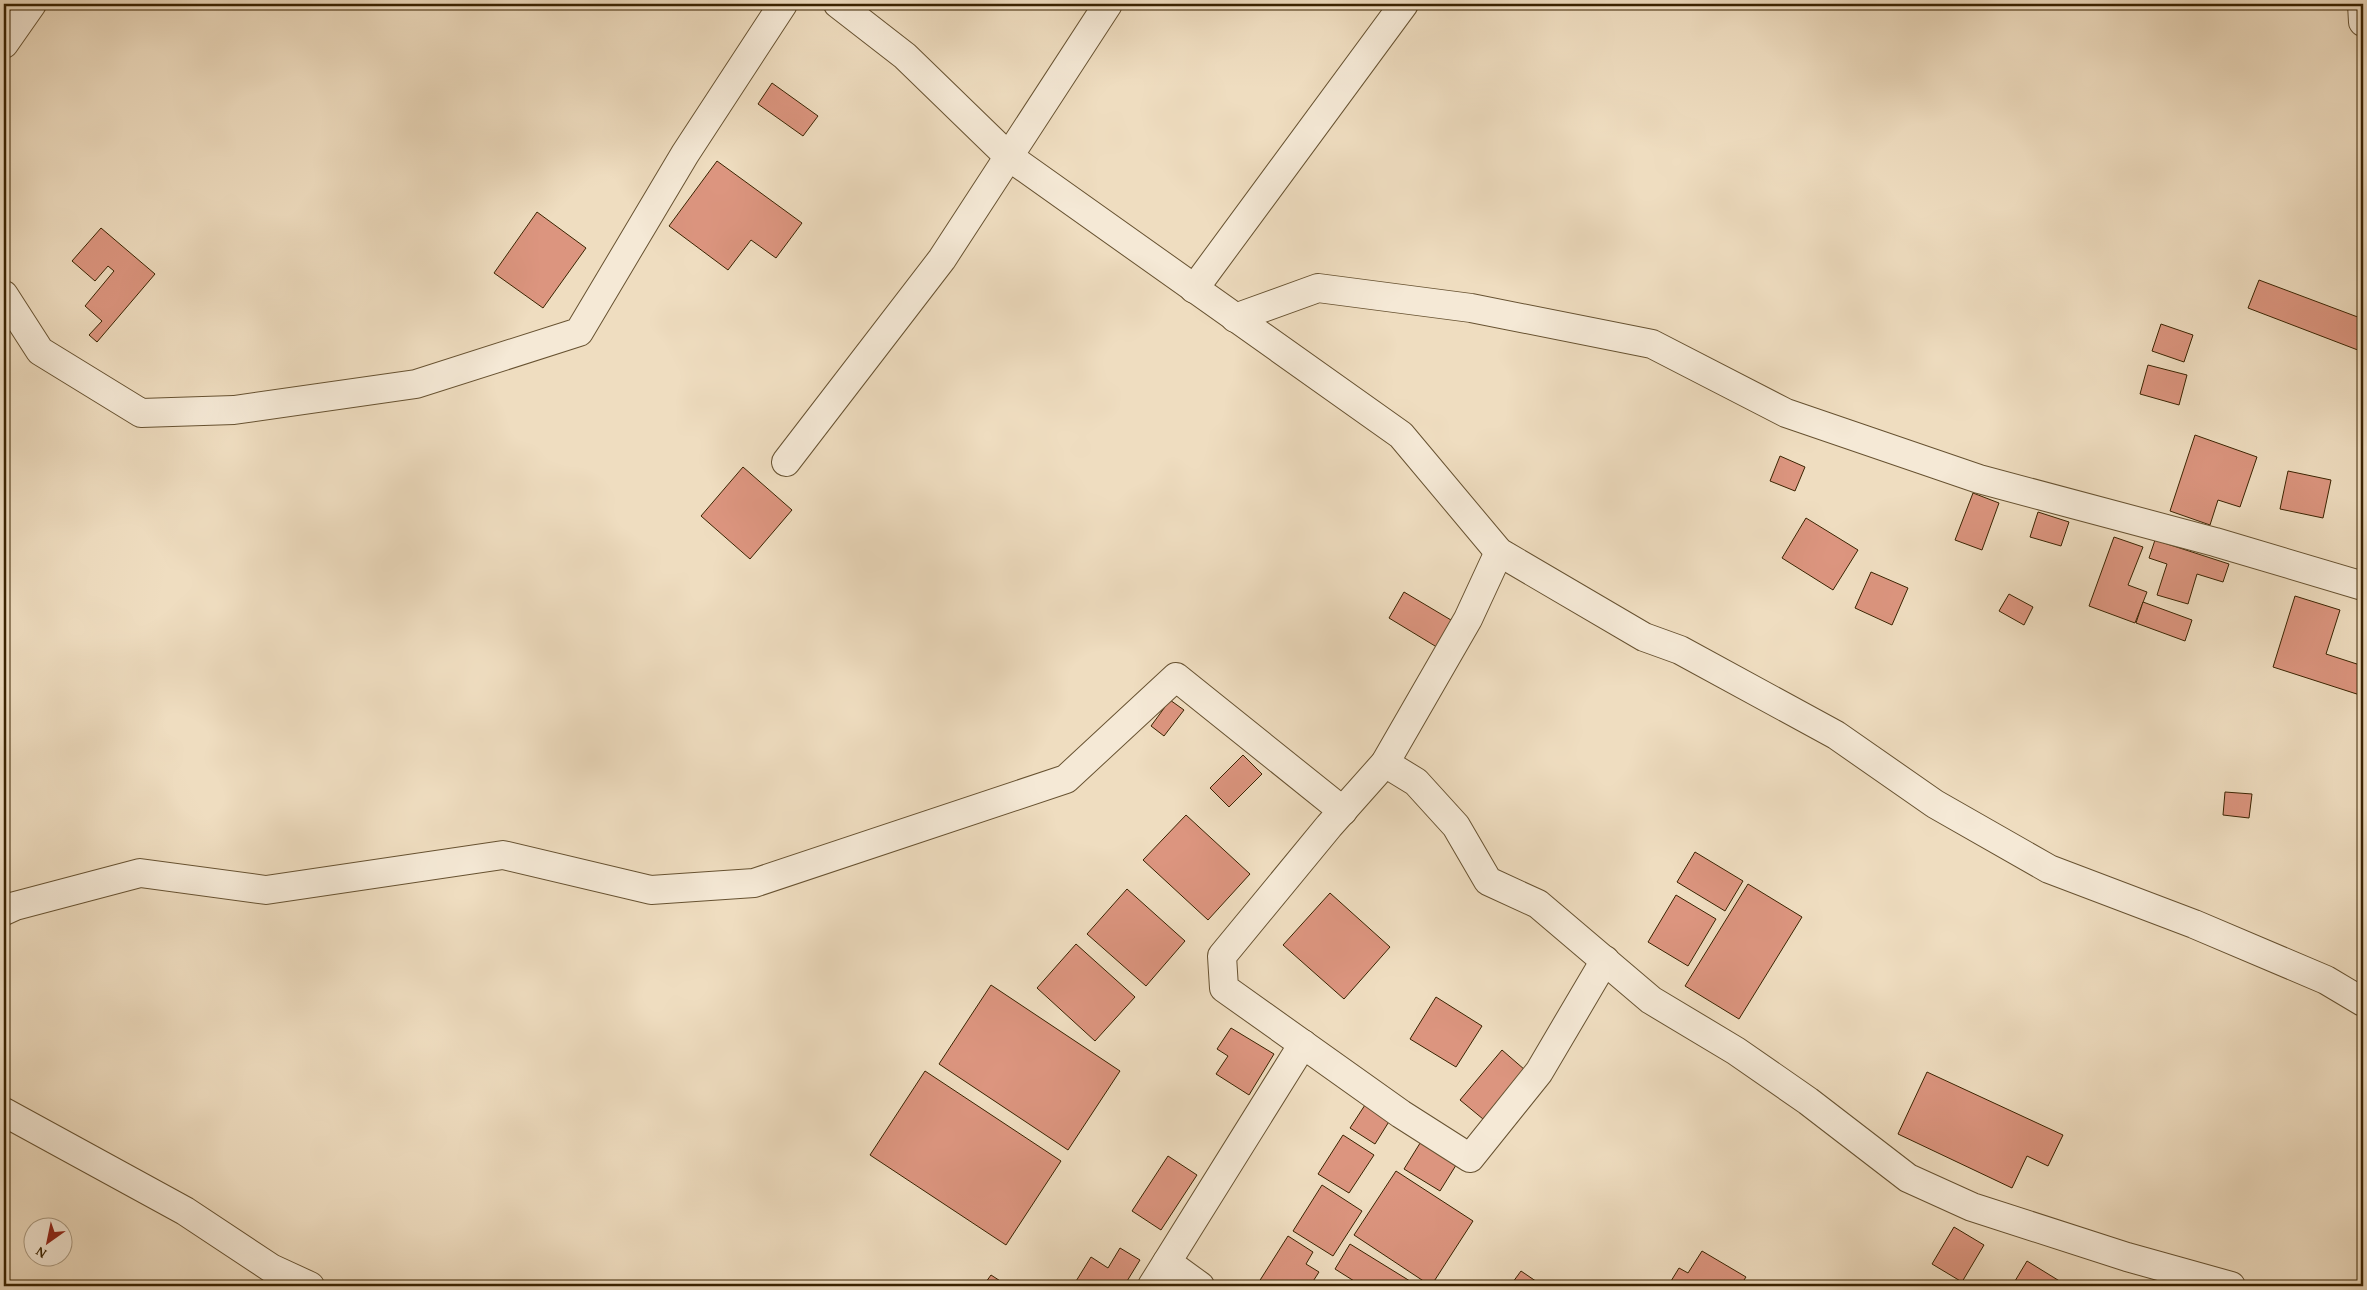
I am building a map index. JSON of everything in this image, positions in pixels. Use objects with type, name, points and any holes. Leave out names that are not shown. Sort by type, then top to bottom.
[{"type":"street","points":[[4,44],[32,4]]},
{"type":"street","points":[[4,295],[40,352],[141,412],[234,410],[416,384],[579,332],[685,154],[783,4]]},
{"type":"street","points":[[838,4],[905,56],[1008,156],[1401,435],[1499,552],[1644,637],[1680,650],[1836,735],[1934,804],[2049,869],[2194,924],[2326,980],[2363,1002]]},
{"type":"street","points":[[786,462],[942,260],[1108,4]]},
{"type":"street","points":[[1194,289],[1404,4]]},
{"type":"street","points":[[2362,4],[2363,22]]},
{"type":"street","points":[[1235,318],[1318,288],[1471,308],[1652,344],[1786,413],[1970,476],[2215,542],[2363,586]]},
{"type":"street","points":[[1499,552],[1468,619],[1385,763],[1342,810],[1222,956],[1224,988],[1401,1114],[1470,1158],[1539,1072],[1605,960]]},
{"type":"street","points":[[4,911],[15,906],[140,873],[266,890],[503,855],[651,890],[754,883],[1066,780],[1176,677],[1342,810]]},
{"type":"street","points":[[1385,763],[1416,782],[1456,826],[1488,881],[1538,904],[1651,1000],[1736,1051],[1808,1100],[1908,1178],[1972,1207],[2127,1257],[2231,1286]]},
{"type":"street","points":[[1152,1286],[1303,1044]]},
{"type":"street","points":[[4,1112],[185,1211],[272,1268],[310,1286]]},
{"type":"street","points":[[1168,1262],[1200,1286]]},
{"type":"building","points":[[772,83],[818,116],[803,136],[758,104]]},
{"type":"building","points":[[717,161],[802,223],[776,258],[751,240],[728,270],[669,226]]},
{"type":"building","points":[[537,212],[586,248],[543,308],[494,273]]},
{"type":"building","points":[[101,228],[155,274],[97,342],[89,335],[102,321],[85,306],[114,271],[108,266],[95,281],[72,261]]},
{"type":"building","points":[[2259,280],[2363,319],[2363,352],[2248,308]]},
{"type":"building","points":[[2161,324],[2193,335],[2184,362],[2152,351]]},
{"type":"building","points":[[2148,365],[2187,375],[2179,405],[2140,394]]},
{"type":"building","points":[[2195,435],[2257,457],[2240,507],[2218,500],[2210,525],[2170,511]]},
{"type":"building","points":[[1780,456],[1805,467],[1795,491],[1770,481]]},
{"type":"building","points":[[743,467],[792,510],[750,559],[701,516]]},
{"type":"building","points":[[2288,471],[2331,480],[2323,518],[2280,509]]},
{"type":"building","points":[[1973,493],[1999,503],[1982,550],[1955,540]]},
{"type":"building","points":[[2038,512],[2069,522],[2061,546],[2030,537]]},
{"type":"building","points":[[1806,518],[1858,550],[1833,590],[1782,558]]},
{"type":"building","points":[[2114,537],[2143,547],[2128,585],[2147,592],[2135,623],[2089,606]]},
{"type":"building","points":[[2155,540],[2229,564],[2223,582],[2197,574],[2188,604],[2157,595],[2167,564],[2149,558]]},
{"type":"building","points":[[1871,572],[1908,588],[1892,625],[1855,608]]},
{"type":"building","points":[[1404,592],[1456,623],[1440,649],[1389,618]]},
{"type":"building","points":[[2009,594],[2033,607],[2024,625],[1999,611]]},
{"type":"building","points":[[2295,596],[2340,610],[2326,654],[2363,666],[2363,696],[2273,667]]},
{"type":"building","points":[[2143,602],[2192,620],[2185,641],[2136,623]]},
{"type":"building","points":[[1170,700],[1184,710],[1164,736],[1151,726]]},
{"type":"building","points":[[1243,755],[1262,774],[1229,807],[1210,788]]},
{"type":"building","points":[[2225,792],[2252,794],[2249,818],[2223,815]]},
{"type":"building","points":[[1186,815],[1250,874],[1208,920],[1143,860]]},
{"type":"building","points":[[1695,852],[1743,881],[1725,911],[1677,882]]},
{"type":"building","points":[[1748,884],[1802,917],[1739,1019],[1685,986]]},
{"type":"building","points":[[1127,889],[1185,941],[1146,986],[1087,934]]},
{"type":"building","points":[[1330,893],[1390,947],[1344,999],[1283,945]]},
{"type":"building","points":[[1676,895],[1716,919],[1688,966],[1648,942]]},
{"type":"building","points":[[1076,944],[1135,997],[1095,1041],[1037,988]]},
{"type":"building","points":[[991,985],[1120,1071],[1068,1150],[939,1064]]},
{"type":"building","points":[[1436,997],[1482,1026],[1456,1067],[1410,1039]]},
{"type":"building","points":[[1231,1028],[1274,1054],[1249,1095],[1216,1074],[1228,1056],[1217,1049]]},
{"type":"building","points":[[1502,1050],[1525,1070],[1483,1119],[1460,1100]]},
{"type":"building","points":[[925,1071],[1061,1161],[1006,1245],[870,1155]]},
{"type":"building","points":[[1927,1072],[2063,1135],[2048,1166],[2027,1156],[2012,1188],[1898,1134]]},
{"type":"building","points":[[1365,1105],[1390,1120],[1375,1144],[1350,1128]]},
{"type":"building","points":[[1343,1135],[1374,1155],[1349,1193],[1318,1174]]},
{"type":"building","points":[[1422,1140],[1458,1162],[1440,1191],[1404,1169]]},
{"type":"building","points":[[1168,1156],[1197,1175],[1161,1230],[1132,1211]]},
{"type":"building","points":[[1396,1171],[1473,1221],[1431,1286],[1354,1235]]},
{"type":"building","points":[[1322,1185],[1362,1211],[1333,1256],[1293,1231]]},
{"type":"building","points":[[1954,1227],[1984,1245],[1962,1282],[1932,1264]]},
{"type":"building","points":[[1288,1236],[1313,1252],[1306,1264],[1319,1272],[1310,1286],[1257,1285]]},
{"type":"building","points":[[1350,1244],[1418,1286],[1362,1286],[1335,1269]]},
{"type":"building","points":[[1120,1248],[1140,1260],[1124,1286],[1073,1286],[1091,1257],[1108,1268]]},
{"type":"building","points":[[1702,1251],[1746,1277],[1740,1286],[1668,1286],[1679,1268],[1688,1273]]},
{"type":"building","points":[[2027,1261],[2066,1285],[2012,1286]]},
{"type":"building","points":[[1521,1271],[1543,1286],[1510,1286]]},
{"type":"building","points":[[991,1275],[1008,1286],[983,1286]]}]
